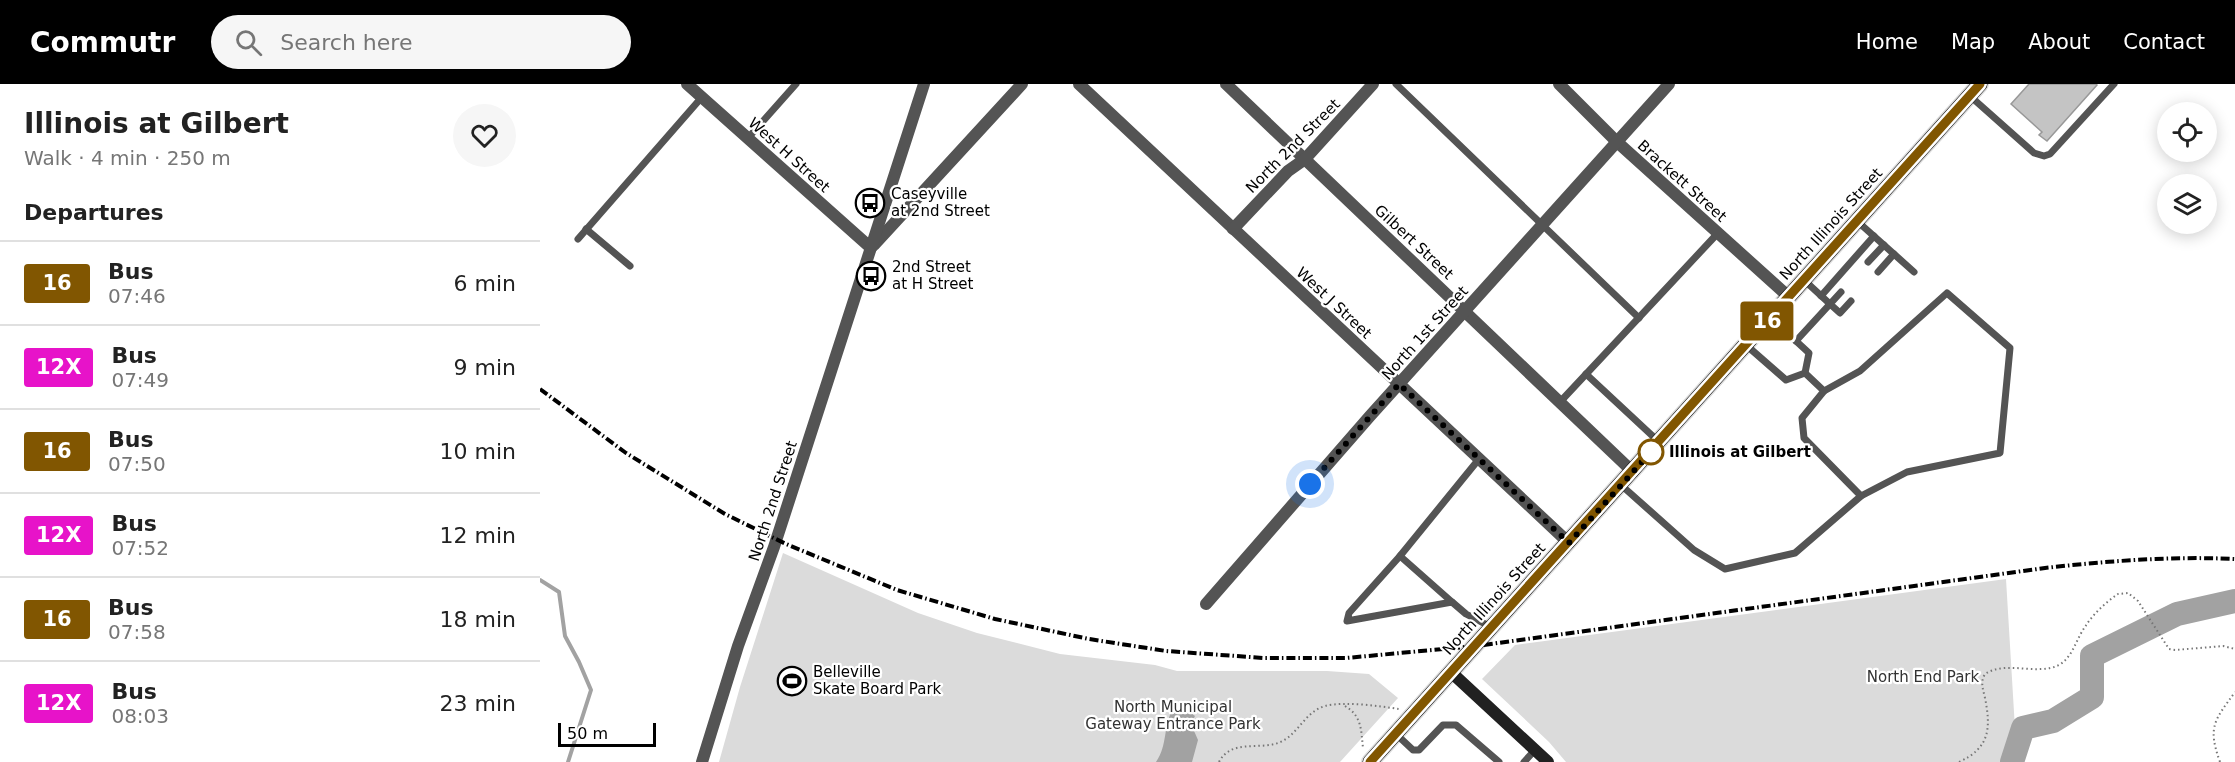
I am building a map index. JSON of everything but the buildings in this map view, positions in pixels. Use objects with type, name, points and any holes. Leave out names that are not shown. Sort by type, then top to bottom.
[{"type":"main road","name":"North Illinois Street","points":[[1367,756],[1396,734],[1452,673],[1975,90]]},
{"type":"street","name":"West H Street","points":[[687,84],[871,248]]},
{"type":"street","name":"North 2nd Street","points":[[702,762],[738,646],[774,547],[924,84]]},
{"type":"street","points":[[871,248],[1022,84]]},
{"type":"street","name":"West J Street","points":[[1078,84],[1569,543]]},
{"type":"street","name":"Gilbert Street","points":[[1226,84],[1633,472]]},
{"type":"street","name":"North 2nd Street","points":[[1233,229],[1288,171],[1305,159],[1373,84]]},
{"type":"street","name":"Brackett Street","points":[[1559,84],[1616,141],[1789,297]]},
{"type":"street","name":"North 1st Street","points":[[1206,604],[1399,384],[1669,84]]},
{"type":"street","points":[[1452,673],[1548,762]]},
{"type":"lane","points":[[748,138],[796,84]]},
{"type":"lane","points":[[1396,84],[1639,318]]},
{"type":"lane","points":[[1975,90],[2034,153],[2044,156],[2050,153],[2114,84]]},
{"type":"lane","points":[[578,239],[702,97]]},
{"type":"lane","points":[[1857,221],[1914,272]]},
{"type":"lane","points":[[586,229],[630,266]]},
{"type":"lane","points":[[1560,402],[1718,233]]},
{"type":"lane","points":[[1821,296],[1874,236]]},
{"type":"lane","points":[[1868,261],[1884,245]]},
{"type":"lane","points":[[1878,272],[1894,254]]},
{"type":"lane","points":[[1804,280],[1840,313],[1851,301]]},
{"type":"lane","points":[[1796,341],[1840,292]]},
{"type":"lane","points":[[1621,486],[1694,550],[1725,569],[1795,553],[1861,496],[1907,471],[2000,453],[2010,348],[1947,293],[1860,371],[1824,392],[1802,418],[1804,438],[1861,496]]},
{"type":"lane","points":[[1769,318],[1809,354],[1805,373]]},
{"type":"lane","points":[[1746,345],[1786,380],[1805,373]]},
{"type":"lane","points":[[1805,373],[1824,392]]},
{"type":"lane","points":[[1586,374],[1659,443]]},
{"type":"lane","points":[[1452,602],[1347,621],[1349,613],[1400,556],[1479,459]]},
{"type":"lane","points":[[1400,556],[1466,614],[1492,628]]},
{"type":"lane","points":[[1396,734],[1413,750],[1419,750],[1443,725],[1456,725],[1499,762]]},
{"type":"lane","points":[[1524,762],[1535,750]]},
{"type":"path","points":[[1959,762],[1974,753],[1985,740],[1988,732],[1989,722],[1982,684],[1983,676],[1990,671],[2054,667],[2064,662],[2092,618],[2118,594],[2128,593],[2132,596],[2144,609],[2166,646],[2171,650],[2223,646],[2235,649]]},
{"type":"path","points":[[2220,762],[2214,738],[2215,721],[2235,692]]},
{"type":"path","points":[[1342,705],[1354,712],[1359,721],[1367,756]]},
{"type":"path","points":[[1219,762],[1228,750],[1278,743],[1288,738],[1313,711],[1326,706],[1390,708]]},
{"type":"green space","name":"Belleville Skate Board Park","points":[[783,553],[918,613],[977,633],[1060,654],[1155,665],[1177,671],[1327,671],[1369,674],[1398,698],[1340,762],[719,762],[740,687]]},
{"type":"green space","name":"North End Park","points":[[2006,579],[2017,762],[1566,762],[1549,742],[1482,679],[1515,645]]},
{"type":"shaded area","points":[[1182,707],[1195,716],[1191,724],[1198,740],[1192,762],[1156,762],[1162,749],[1170,715],[1173,709]]},
{"type":"waterway","points":[[540,580],[559,592],[565,636],[591,690],[568,762]]},
{"type":"waterway","points":[[2012,762],[2023,728],[2053,721],[2092,697],[2092,656],[2177,614],[2235,601]]},
{"type":"railway","points":[[540,389],[626,453],[725,514],[786,544],[897,590],[995,619],[1089,639],[1166,651],[1264,658],[1346,658],[1476,646],[2045,568],[2140,560],[2235,559]]},
{"type":"bus line","name":"16","points":[[1370,762],[1980,84]]},
{"type":"place","name":"Caseyville at 2nd Street","points":[[870,203]]},
{"type":"place","name":"2nd Street at H Street","points":[[871,276]]},
{"type":"place","name":"Illinois at Gilbert","points":[[1651,452]]},
{"type":"place","name":"Belleville Skate Board Park","points":[[792,681]]},
{"type":"route","points":[[1310,484],[1399,384],[1569,543],[1651,452]]},
{"type":"park label","name":"North Municipal Gateway Entrance Park","points":[[1173,716]]}]
